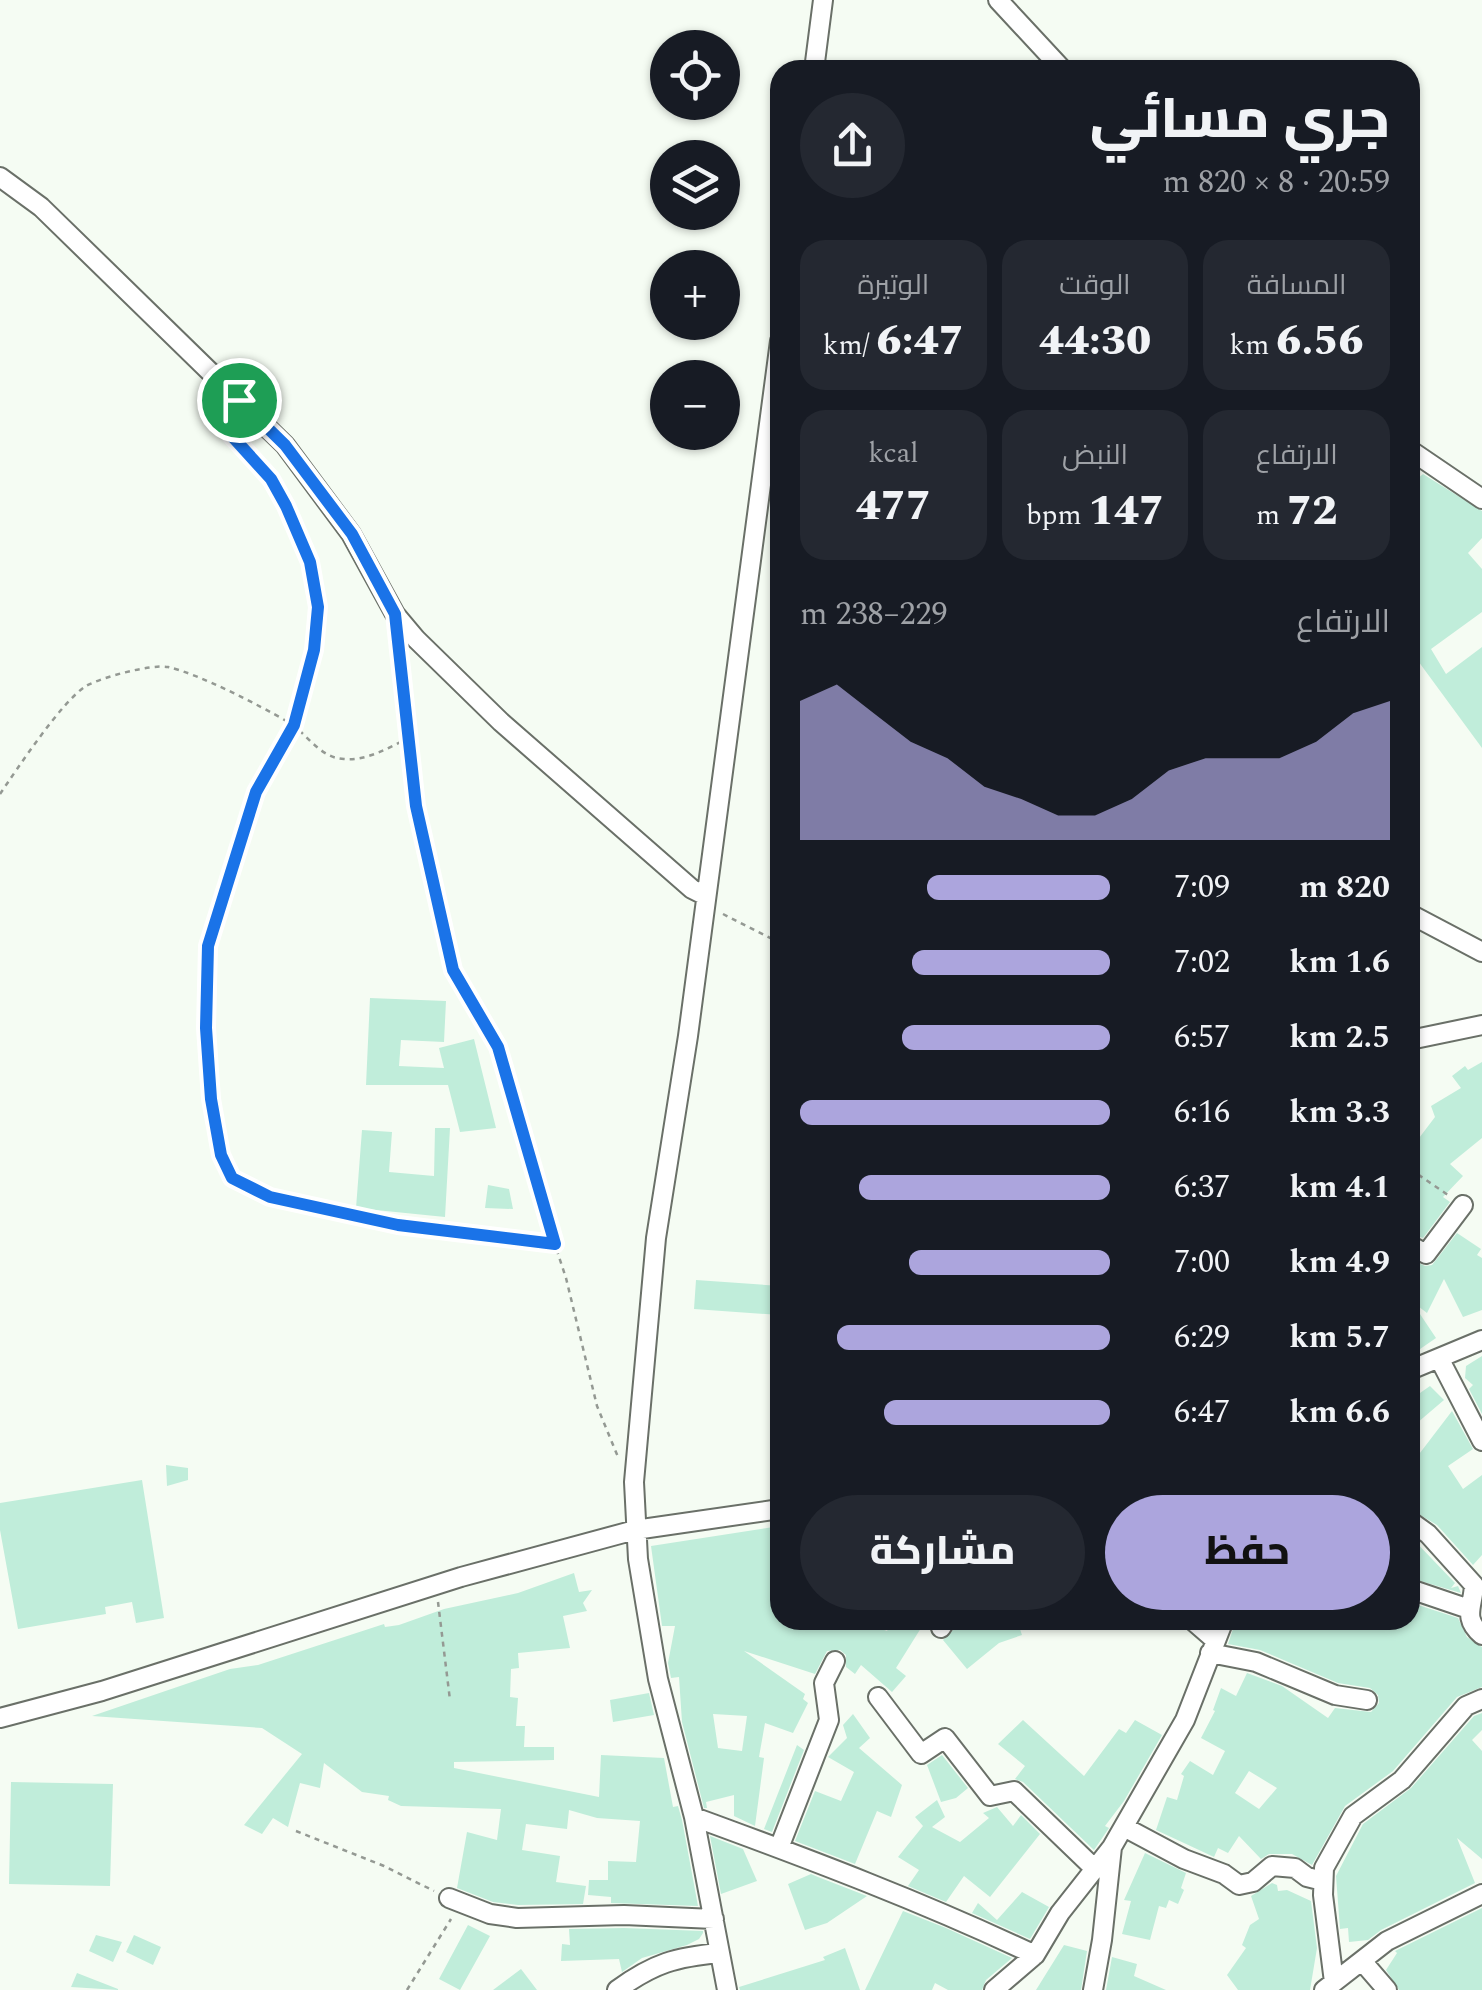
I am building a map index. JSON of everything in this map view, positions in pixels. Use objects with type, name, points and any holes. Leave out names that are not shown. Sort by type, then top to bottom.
[{"type":"street","points":[[815,60],[823,0]]},
{"type":"street","points":[[998,0],[1054,60]]},
{"type":"street","points":[[0,178],[41,207],[285,445],[352,534],[395,614],[501,722],[705,900]]},
{"type":"street","points":[[727,1990],[694,1817],[658,1679],[635,1530],[634,1482],[656,1238],[688,1036],[770,416]]},
{"type":"street","points":[[1420,457],[1482,499]]},
{"type":"street","points":[[1420,919],[1482,952]]},
{"type":"street","points":[[1420,1038],[1482,1025]]},
{"type":"street","points":[[1420,1251],[1426,1254],[1463,1205]]},
{"type":"street","points":[[1420,1366],[1482,1340]]},
{"type":"street","points":[[1439,1358],[1482,1441]]},
{"type":"street","points":[[0,1718],[102,1691],[435,1586],[635,1530],[770,1510]]},
{"type":"street","points":[[1420,1528],[1472,1582],[1475,1588],[1469,1620],[1482,1635]]},
{"type":"street","points":[[1420,1592],[1469,1609]]},
{"type":"street","points":[[1200,1630],[1213,1646],[1334,1695],[1367,1700]]},
{"type":"street","points":[[994,1990],[1034,1955],[1060,1913],[1124,1828],[1185,1720],[1220,1630]]},
{"type":"street","points":[[779,1848],[829,1720],[824,1684],[835,1661]]},
{"type":"street","points":[[878,1696],[921,1754],[945,1738],[990,1796],[1014,1791],[1094,1869]]},
{"type":"street","points":[[1329,1986],[1324,1868],[1354,1816],[1402,1780],[1466,1706],[1482,1699]]},
{"type":"street","points":[[694,1817],[953,1916],[1034,1955]]},
{"type":"street","points":[[1124,1828],[1184,1859],[1224,1874],[1239,1885],[1253,1882],[1272,1866],[1295,1868],[1322,1881]]},
{"type":"street","points":[[1093,1990],[1112,1847]]},
{"type":"street","points":[[1329,1986],[1387,1942],[1482,1894]]},
{"type":"street","points":[[457,1901],[490,1914],[517,1918],[624,1915],[714,1919]]},
{"type":"street","points":[[617,1990],[670,1959],[720,1953]]},
{"type":"street","points":[[1362,1961],[1386,1990]]},
{"type":"path","points":[[239,400],[231,410],[231,435],[271,479],[286,506],[310,562],[318,607],[314,650],[294,725],[256,792],[208,946],[206,1028],[211,1099],[221,1155],[232,1178],[270,1197],[398,1225],[555,1244]]},
{"type":"path","points":[[395,614],[416,806],[453,970],[498,1047],[597,1406],[613,1448],[634,1482]]},
{"type":"path","points":[[0,794],[37,742],[86,686],[150,668],[168,668],[254,703],[294,725],[316,748],[340,760],[363,759],[410,737]]},
{"type":"path","points":[[705,900],[770,937]]},
{"type":"path","points":[[1420,1176],[1463,1205]]},
{"type":"path","points":[[435,1586],[450,1700]]},
{"type":"path","points":[[296,1831],[457,1901],[407,1990]]},
{"type":"building","points":[[1423,474],[1482,511],[1482,538],[1468,553],[1482,569],[1482,612],[1431,649],[1446,674],[1482,647],[1482,748],[1420,664]]},
{"type":"building","points":[[370,998],[446,1001],[444,1042],[401,1040],[399,1066],[444,1068],[439,1048],[474,1039],[496,1128],[460,1132],[448,1085],[366,1085]]},
{"type":"building","points":[[1482,1062],[1482,1138],[1450,1164],[1463,1176],[1443,1197],[1450,1202],[1423,1238],[1420,1137],[1435,1117],[1431,1106],[1461,1088],[1452,1076],[1465,1066],[1468,1070]]},
{"type":"building","points":[[435,1128],[450,1128],[445,1217],[356,1208],[362,1130],[392,1132],[389,1172],[434,1176]]},
{"type":"building","points":[[488,1185],[509,1189],[513,1209],[485,1208]]},
{"type":"building","points":[[1457,1233],[1481,1249],[1477,1255],[1482,1258],[1482,1310],[1463,1317],[1444,1279],[1427,1313],[1420,1308],[1420,1264],[1432,1265]]},
{"type":"building","points":[[696,1280],[770,1285],[770,1314],[694,1309]]},
{"type":"building","points":[[1420,1314],[1436,1338],[1420,1349]]},
{"type":"building","points":[[1482,1356],[1482,1414],[1469,1389],[1473,1385],[1465,1378],[1466,1366]]},
{"type":"building","points":[[1430,1386],[1444,1400],[1420,1420],[1420,1393]]},
{"type":"building","points":[[1452,1411],[1473,1449],[1448,1466],[1463,1489],[1482,1475],[1482,1555],[1473,1565],[1437,1525],[1420,1515],[1420,1453]]},
{"type":"building","points":[[166,1465],[188,1468],[188,1480],[167,1486]]},
{"type":"building","points":[[142,1480],[164,1618],[136,1623],[132,1602],[105,1607],[106,1614],[18,1629],[0,1530],[0,1503]]},
{"type":"building","points":[[770,1528],[770,1630],[920,1630],[896,1668],[906,1676],[892,1692],[861,1665],[855,1674],[846,1667],[846,1655],[840,1650],[827,1651],[815,1674],[744,1651],[805,1694],[803,1699],[808,1703],[793,1733],[765,1723],[755,1826],[734,1816],[734,1795],[706,1802],[704,1808],[682,1722],[679,1677],[671,1678],[668,1663],[675,1626],[662,1626],[651,1546]],"holes":[[[713,1714],[747,1716],[742,1751],[718,1748]]]},
{"type":"building","points":[[1420,1546],[1455,1583],[1451,1588],[1458,1586],[1461,1593],[1420,1581]]},
{"type":"building","points":[[574,1573],[579,1592],[592,1590],[583,1603],[587,1611],[563,1616],[570,1648],[518,1653],[519,1668],[511,1669],[510,1697],[518,1698],[516,1726],[525,1726],[524,1747],[554,1747],[554,1760],[454,1762],[454,1768],[599,1797],[601,1755],[664,1758],[673,1807],[678,1806],[682,1820],[698,1906],[611,1903],[611,1897],[588,1895],[589,1880],[608,1880],[608,1861],[636,1862],[640,1821],[597,1818],[569,1810],[567,1829],[526,1824],[522,1850],[560,1856],[556,1882],[586,1886],[583,1904],[493,1902],[457,1888],[467,1832],[497,1840],[501,1809],[401,1806],[388,1800],[389,1796],[362,1792],[324,1763],[320,1788],[300,1783],[288,1827],[273,1818],[262,1834],[244,1825],[302,1754],[262,1728],[92,1716],[230,1669],[258,1665],[384,1624],[399,1625],[444,1609],[518,1593]]},
{"type":"building","points":[[1420,1606],[1458,1618],[1467,1637],[1482,1647],[1482,1687],[1457,1697],[1393,1771],[1345,1806],[1312,1865],[1292,1854],[1269,1854],[1261,1859],[1239,1836],[1228,1853],[1218,1848],[1214,1857],[1156,1830],[1167,1797],[1177,1800],[1184,1776],[1181,1774],[1190,1761],[1213,1775],[1225,1751],[1201,1738],[1221,1688],[1236,1696],[1247,1673],[1282,1686],[1328,1718],[1335,1708],[1371,1712],[1379,1703],[1378,1695],[1370,1688],[1338,1683],[1260,1650],[1228,1644],[1233,1630],[1420,1630]],"holes":[[[1249,1771],[1277,1788],[1259,1809],[1235,1793]]]},
{"type":"building","points":[[953,1630],[1020,1630],[1022,1635],[999,1643],[967,1669],[943,1640]]},
{"type":"building","points":[[649,1693],[654,1715],[613,1722],[610,1700]]},
{"type":"building","points":[[1482,1713],[1482,1730],[1472,1740],[1482,1751],[1482,1859],[1457,1838],[1475,1883],[1368,1940],[1349,1942],[1348,1928],[1340,1929],[1336,1876],[1363,1824],[1411,1788],[1474,1716]]},
{"type":"building","points":[[853,1714],[870,1738],[859,1748],[902,1785],[891,1817],[877,1811],[855,1864],[795,1841],[815,1791],[841,1801],[854,1772],[828,1757],[847,1738],[843,1725]]},
{"type":"building","points":[[1023,1720],[1084,1776],[1119,1729],[1126,1733],[1135,1720],[1162,1735],[1094,1850],[1023,1782],[1015,1779],[1025,1766],[998,1744]]},
{"type":"building","points":[[797,1745],[804,1750],[772,1832],[764,1829]]},
{"type":"building","points":[[942,1755],[968,1788],[956,1798],[941,1802],[927,1765]]},
{"type":"building","points":[[11,1782],[113,1784],[110,1886],[9,1884]]},
{"type":"building","points":[[937,1800],[945,1817],[932,1827],[960,1842],[989,1818],[983,1813],[997,1807],[1013,1826],[1021,1815],[1040,1834],[990,1897],[964,1876],[946,1902],[908,1886],[919,1870],[898,1857],[923,1826],[915,1817]]},
{"type":"building","points":[[710,1836],[743,1849],[757,1881],[721,1894]]},
{"type":"building","points":[[1145,1853],[1186,1873],[1178,1904],[1169,1900],[1166,1908],[1159,1906],[1150,1940],[1122,1934],[1131,1901],[1124,1900]]},
{"type":"building","points":[[811,1874],[867,1896],[827,1923],[805,1930],[788,1884]]},
{"type":"building","points":[[1272,1883],[1278,1891],[1287,1890],[1311,1901],[1317,1948],[1310,1990],[1238,1990],[1227,1975],[1246,1948],[1242,1945],[1250,1925],[1259,1919],[1251,1896]]},
{"type":"building","points":[[1022,1892],[1049,1907],[1030,1939],[972,1913],[978,1903],[997,1920]]},
{"type":"building","points":[[1482,1908],[1482,1990],[1399,1990],[1386,1970],[1395,1951]]},
{"type":"building","points":[[903,1911],[1012,1958],[986,1980],[982,1990],[948,1990],[935,1983],[932,1990],[865,1990]]},
{"type":"building","points":[[468,1925],[490,1936],[460,1990],[439,1979]]},
{"type":"building","points":[[569,1929],[703,1933],[687,1945],[642,1958],[622,1972],[619,1959],[561,1961],[562,1944],[570,1945]]},
{"type":"building","points":[[96,1935],[122,1942],[113,1962],[89,1951]]},
{"type":"building","points":[[134,1935],[161,1947],[153,1965],[126,1952]]},
{"type":"building","points":[[1064,1945],[1087,1951],[1081,1990],[1036,1990]]},
{"type":"building","points":[[845,1948],[860,1990],[740,1990],[739,1987],[825,1960],[823,1957]]},
{"type":"building","points":[[1112,1957],[1137,1964],[1134,1976],[1166,1990],[1106,1990]]},
{"type":"building","points":[[521,1969],[537,1990],[493,1990]]},
{"type":"building","points":[[77,1973],[118,1989],[118,1990],[71,1987]]},
{"type":"route","points":[[239,400],[285,445],[352,534],[395,614],[416,806],[446,943],[453,970],[498,1047],[555,1244],[398,1225],[270,1197],[232,1178],[221,1155],[211,1099],[206,1028],[208,946],[256,792],[294,725],[314,650],[318,607],[310,562],[286,506],[271,479],[231,435],[231,410],[239,400]]}]
